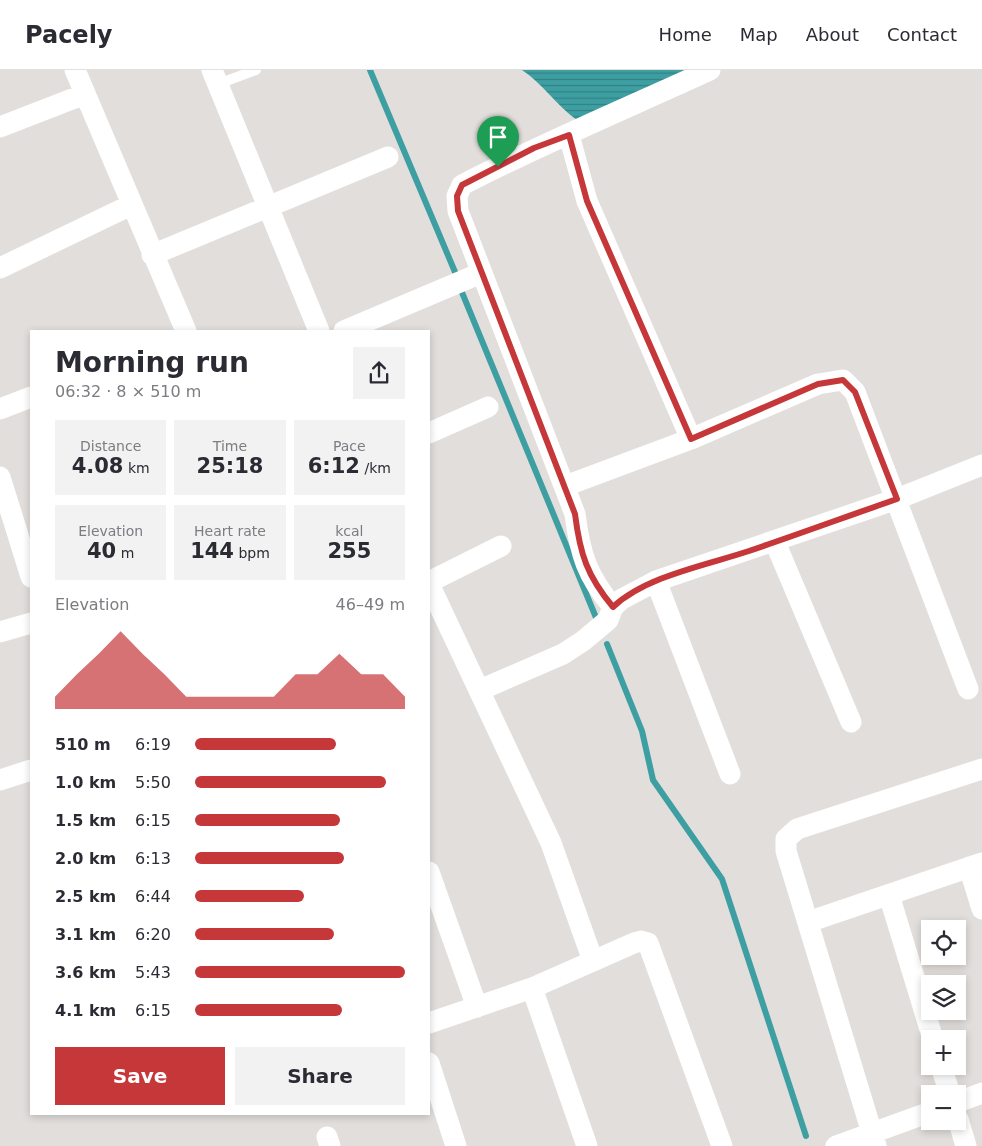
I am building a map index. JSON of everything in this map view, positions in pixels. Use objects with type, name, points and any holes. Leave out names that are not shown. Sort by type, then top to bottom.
[{"type":"street","points":[[75,70],[152,255],[186,330]]},
{"type":"street","points":[[613,607],[596,587],[588,573],[581,553],[575,514],[458,211],[457,196],[462,185],[534,148],[569,135],[710,70]]},
{"type":"street","points":[[215,77],[318,330]]},
{"type":"street","points":[[0,127],[84,94]]},
{"type":"street","points":[[569,135],[587,201],[691,439]]},
{"type":"street","points":[[152,255],[388,157]]},
{"type":"street","points":[[0,268],[131,205]]},
{"type":"street","points":[[346,330],[481,272]]},
{"type":"street","points":[[565,486],[691,439],[818,384],[843,380],[855,392],[968,689]]},
{"type":"street","points":[[0,409],[30,398]]},
{"type":"street","points":[[430,433],[488,407]]},
{"type":"street","points":[[480,690],[563,654],[583,641],[608,620],[613,607],[622,599],[656,581],[897,499],[982,465]]},
{"type":"street","points":[[0,477],[30,574]]},
{"type":"street","points":[[775,542],[851,722]]},
{"type":"street","points":[[430,582],[501,546]]},
{"type":"street","points":[[656,581],[730,774]]},
{"type":"street","points":[[430,585],[551,843],[592,961]]},
{"type":"street","points":[[0,632],[30,623]]},
{"type":"street","points":[[874,1140],[786,851],[786,839],[797,829],[982,769]]},
{"type":"street","points":[[0,780],[30,770]]},
{"type":"street","points":[[808,922],[976,865],[982,909]]},
{"type":"street","points":[[430,875],[477,1007]]},
{"type":"street","points":[[888,895],[930,1030]]},
{"type":"street","points":[[430,1023],[532,988],[640,941],[648,943],[722,1146]]},
{"type":"street","points":[[532,988],[586,1146]]},
{"type":"street","points":[[430,1066],[456,1146]]},
{"type":"street","points":[[966,1099],[982,1093]]},
{"type":"street","points":[[836,1146],[874,1140],[921,1116]]},
{"type":"street","points":[[961,1130],[966,1146]]},
{"type":"lane","points":[[215,77],[256,70]]},
{"type":"water","points":[[522,70],[690,70],[577,120]]},
{"type":"waterway","points":[[370,70],[455,272]]},
{"type":"waterway","points":[[461,290],[597,620]]},
{"type":"waterway","points":[[607,644],[642,731],[653,780],[722,879],[806,1136]]},
{"type":"route","points":[[569,135],[587,201],[691,439],[818,384],[843,380],[855,392],[897,499],[656,581],[622,599],[613,607],[596,587],[588,573],[581,553],[575,514],[565,486],[458,211],[457,196],[462,185],[498,167],[534,148],[569,135]]}]
